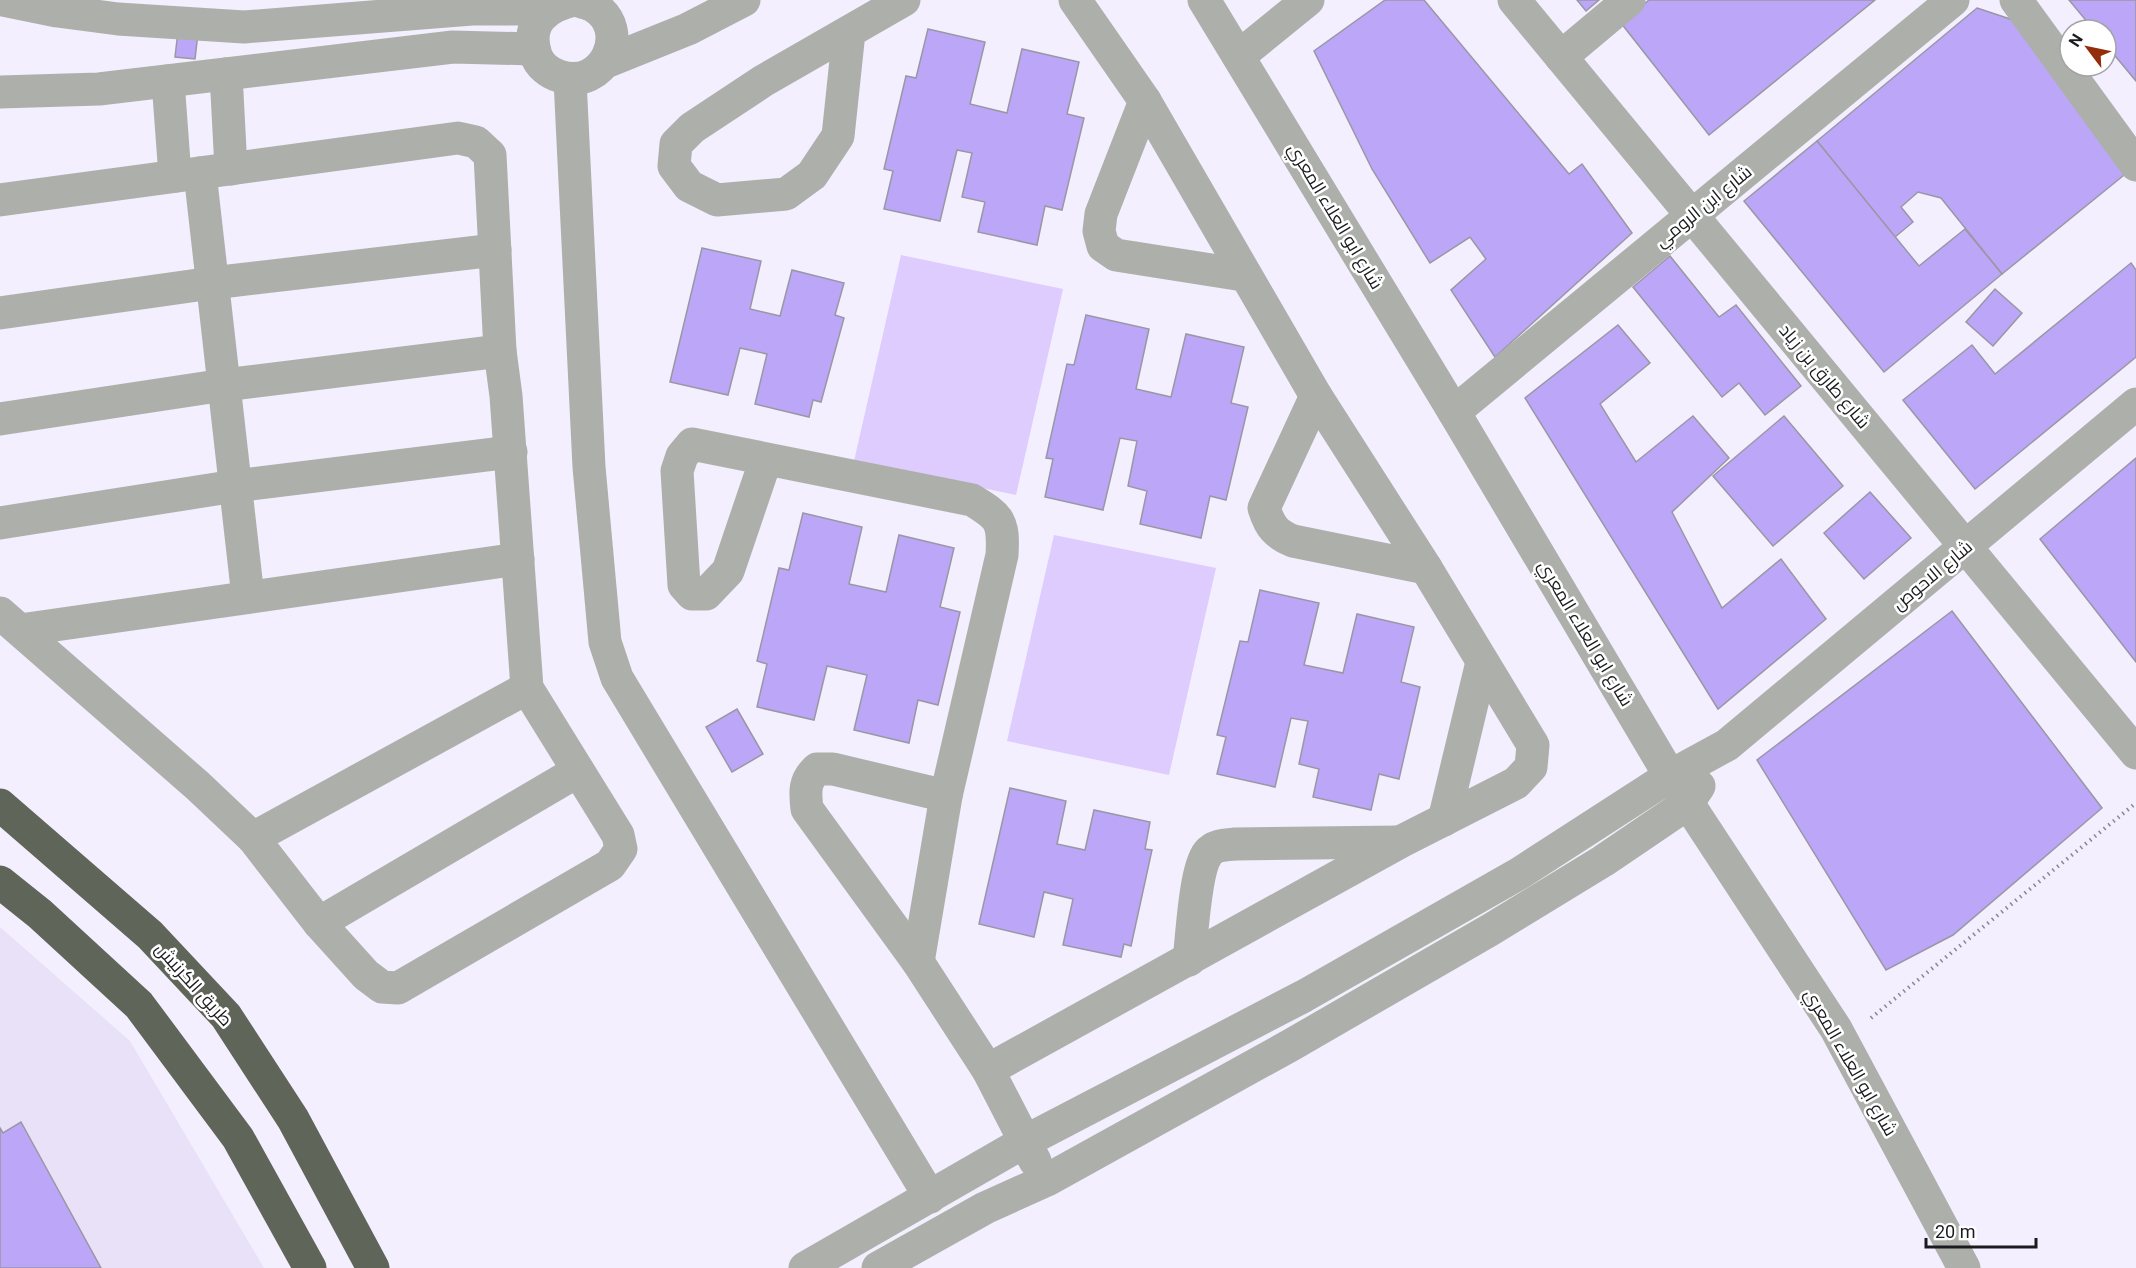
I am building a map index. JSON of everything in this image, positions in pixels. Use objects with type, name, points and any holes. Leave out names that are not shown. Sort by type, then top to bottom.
[{"type":"highway","name":"طريق الكرنيش","points":[[0,805],[150,935],[226,1016],[293,1119],[373,1268]]},
{"type":"highway","points":[[0,882],[40,914],[139,1005],[238,1138],[310,1268]]},
{"type":"street","points":[[3,0],[57,11],[118,19],[244,27],[472,9],[582,3],[608,22],[612,42],[606,62]]},
{"type":"street","points":[[582,3],[539,18],[532,37],[536,57],[550,73],[570,80],[590,76],[606,62],[688,29],[744,0]]},
{"type":"street","points":[[849,32],[838,136],[812,175],[786,194],[717,200],[689,186],[674,166],[676,144],[692,128],[763,81],[904,0]]},
{"type":"street","points":[[988,1070],[1402,842],[1516,783],[1531,767],[1533,745],[1426,568],[1316,396],[1243,275],[1145,101],[1075,0]]},
{"type":"street","name":"شارع ابو العلاء المعري","points":[[1204,0],[1454,412],[1670,777],[1843,1042],[1964,1268]]},
{"type":"street","points":[[1239,56],[1308,0]]},
{"type":"street","name":"شارع طارق بن زياد","points":[[1514,0],[2136,753]]},
{"type":"street","points":[[1561,57],[1629,0]]},
{"type":"street","name":"شارع ابن الرومي","points":[[1454,412],[1953,0]]},
{"type":"street","points":[[2016,0],[2136,165]]},
{"type":"street","points":[[0,92],[45,93],[168,81],[453,46],[534,49]]},
{"type":"street","points":[[202,173],[226,74]]},
{"type":"street","points":[[570,80],[589,467],[605,642],[623,688],[930,1197]]},
{"type":"street","points":[[168,81],[202,173],[212,283],[248,597]]},
{"type":"street","points":[[1145,101],[1101,214],[1099,231],[1103,246],[1116,255],[1243,275]]},
{"type":"street","points":[[0,200],[458,138],[476,141],[490,155],[500,351],[511,452],[527,688],[618,835],[621,849],[610,865],[398,988],[382,987],[366,975],[319,923],[253,838],[198,786],[10,621]]},
{"type":"street","points":[[0,313],[212,283],[495,250]]},
{"type":"street","points":[[0,419],[224,385],[500,351]]},
{"type":"street","points":[[1316,396],[1264,508],[1269,523],[1278,535],[1293,542],[1426,568]]},
{"type":"street","name":"شارع الاحوص","points":[[1727,745],[2136,404]]},
{"type":"street","points":[[0,523],[235,486],[511,452]]},
{"type":"street","points":[[766,459],[972,500],[990,511],[1004,530],[1002,555],[945,796],[918,962]]},
{"type":"street","points":[[10,621],[248,597],[518,559]]},
{"type":"street","points":[[1444,820],[1482,662]]},
{"type":"street","points":[[253,838],[527,688]]},
{"type":"street","points":[[804,1268],[1024,1142],[1315,990],[1520,873],[1670,777],[1727,745]]},
{"type":"street","points":[[880,1268],[985,1208],[1047,1180],[1291,1046],[1603,861],[1687,804],[1727,745]]},
{"type":"street","points":[[945,796],[833,769],[818,769],[808,777],[804,790],[807,809],[918,962],[988,1070],[1024,1142],[1047,1180]]},
{"type":"street","points":[[319,923],[578,771]]},
{"type":"street","points":[[1188,960],[1200,871],[1209,852],[1221,846],[1235,844],[1402,842]]},
{"type":"path","points":[[1843,1042],[2136,803]]},
{"type":"shaded area","points":[[901,255],[1063,289],[1016,495],[854,461]]},
{"type":"shaded area","points":[[1054,535],[1216,568],[1169,775],[1007,741]]},
{"type":"shaded area","points":[[0,927],[130,1041],[264,1268],[0,1268]]},
{"type":"building","points":[[1385,0],[1424,0],[1569,174],[1582,164],[1632,233],[1495,357],[1451,290],[1486,259],[1470,237],[1430,263],[1372,169],[1314,51]]},
{"type":"building","points":[[1577,0],[1599,0],[1586,11]]},
{"type":"building","points":[[1649,0],[1875,0],[1709,135],[1621,23]]},
{"type":"building","points":[[2069,0],[2136,0],[2136,81],[2118,59],[2118,18],[2084,18]]},
{"type":"building","points":[[1977,8],[2016,21],[2058,73],[2058,78],[2062,78],[2134,167],[2002,274],[1941,198],[1918,192],[1901,207],[1913,222],[1895,237],[1817,141]]},
{"type":"building","points":[[928,29],[985,42],[970,104],[1007,113],[1022,49],[1079,62],[1067,114],[1084,118],[1062,210],[1045,206],[1037,245],[978,232],[985,202],[962,197],[972,153],[957,150],[940,221],[884,209],[893,171],[884,169],[906,76],[916,78]]},
{"type":"building","points":[[178,31],[198,33],[195,59],[175,57]]},
{"type":"building","points":[[1817,141],[1919,266],[1965,229],[2002,274],[1884,372],[1744,201]]},
{"type":"building","points":[[702,248],[761,261],[750,309],[780,316],[792,270],[844,283],[835,315],[844,318],[821,402],[813,400],[809,417],[755,404],[767,354],[740,348],[728,395],[670,382]]},
{"type":"building","points":[[1670,256],[1719,317],[1736,305],[1801,386],[1765,415],[1739,383],[1722,397],[1633,287]]},
{"type":"building","points":[[2131,263],[2136,270],[2136,357],[1975,489],[1903,400],[1972,345],[1995,374]]},
{"type":"building","points":[[1995,289],[2022,313],[1993,346],[1966,322]]},
{"type":"building","points":[[1086,315],[1149,329],[1136,389],[1171,397],[1186,334],[1244,347],[1231,403],[1248,407],[1226,500],[1210,496],[1201,538],[1140,524],[1147,491],[1128,486],[1137,441],[1120,438],[1103,510],[1045,497],[1053,459],[1046,458],[1067,364],[1074,365]]},
{"type":"building","points":[[1618,325],[1650,363],[1600,404],[1636,462],[1693,416],[1729,458],[1672,512],[1722,608],[1781,559],[1826,619],[1718,709],[1525,398]]},
{"type":"building","points":[[1784,416],[1843,486],[1773,546],[1713,476]]},
{"type":"building","points":[[2136,458],[2136,662],[2040,539]]},
{"type":"building","points":[[1870,492],[1911,538],[1864,579],[1824,533]]},
{"type":"building","points":[[803,513],[862,527],[849,584],[886,592],[899,535],[954,548],[940,607],[960,612],[938,705],[918,700],[909,743],[854,730],[867,675],[827,666],[814,720],[757,707],[767,664],[757,661],[779,568],[789,570]]},
{"type":"building","points":[[1260,590],[1319,603],[1304,665],[1343,673],[1357,614],[1414,627],[1401,682],[1420,687],[1399,779],[1379,774],[1371,810],[1313,797],[1319,769],[1299,764],[1308,721],[1291,718],[1275,787],[1217,774],[1226,737],[1217,735],[1240,641],[1248,642]]},
{"type":"building","points":[[1952,611],[2102,808],[1953,935],[1886,970],[1757,760]]},
{"type":"building","points":[[737,709],[763,754],[732,772],[706,727]]},
{"type":"building","points":[[1010,788],[1066,801],[1057,844],[1085,850],[1094,810],[1150,822],[1145,849],[1152,850],[1131,946],[1124,944],[1121,957],[1063,945],[1073,899],[1044,892],[1034,937],[979,924]]},
{"type":"building","points":[[21,1122],[101,1268],[0,1268],[0,1128],[3,1133]]}]
